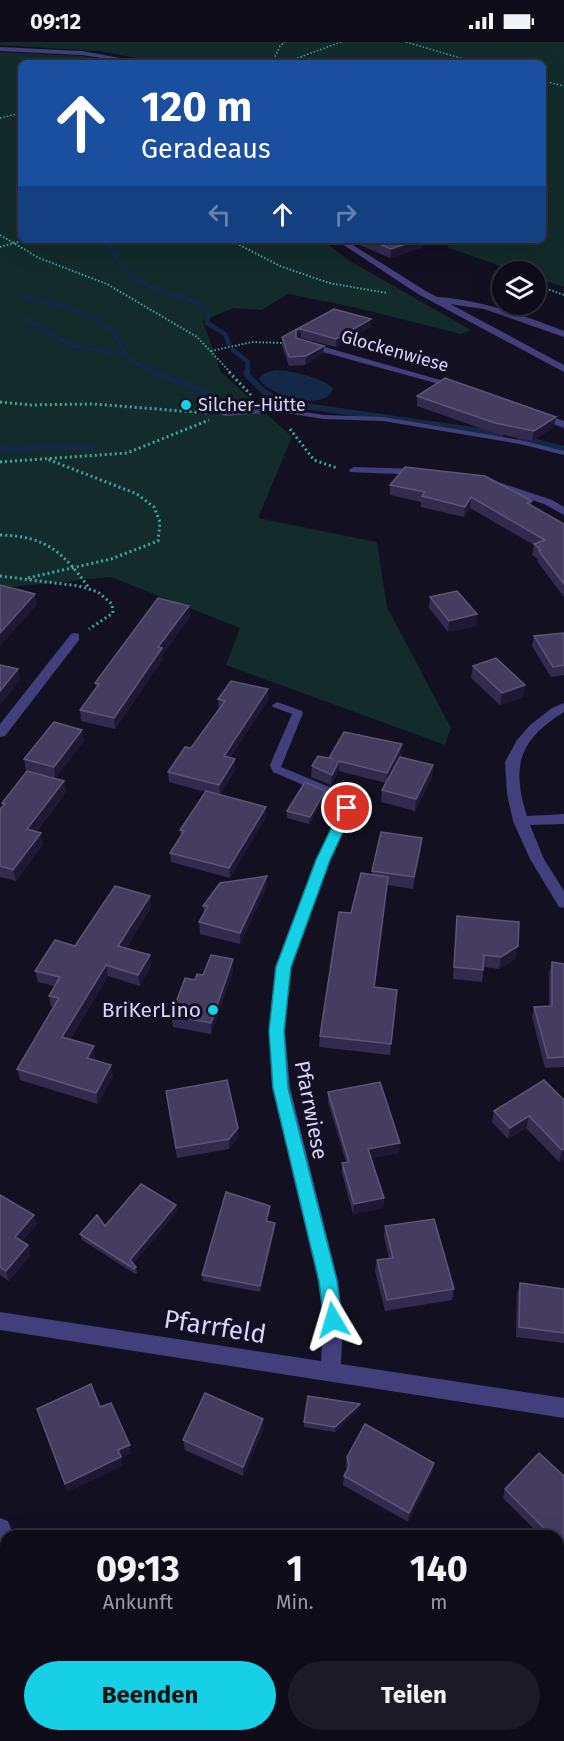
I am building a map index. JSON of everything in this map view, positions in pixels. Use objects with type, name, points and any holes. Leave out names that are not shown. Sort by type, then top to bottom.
[{"type":"street","points":[[0,50],[82,53],[126,60]]},
{"type":"street","points":[[344,243],[364,258],[564,369]]},
{"type":"street","points":[[438,300],[459,301],[564,334]]},
{"type":"street","name":"Glockenwiese","points":[[300,343],[383,364],[473,392]]},
{"type":"street","points":[[528,411],[564,425]]},
{"type":"street","points":[[354,470],[429,472]]},
{"type":"street","points":[[478,480],[548,502],[564,512]]},
{"type":"street","points":[[0,733],[75,637]]},
{"type":"street","points":[[564,707],[541,720],[513,759],[513,789],[520,821],[543,872],[564,903]]},
{"type":"street","points":[[520,821],[564,819]]},
{"type":"street","name":"Pfarrwiese","points":[[323,860],[283,967],[277,1031],[281,1088],[328,1281],[333,1320],[331,1372]]},
{"type":"street","name":"Pfarrfeld","points":[[0,1321],[564,1408]]},
{"type":"lane","points":[[224,414],[278,410],[324,417],[383,419],[520,442],[564,453]]},
{"type":"lane","points":[[278,705],[298,713],[279,753],[275,765],[277,769],[328,791],[347,808],[323,860]]},
{"type":"path","points":[[273,60],[280,46],[285,42]]},
{"type":"path","points":[[292,60],[341,42]]},
{"type":"path","points":[[406,42],[467,60]]},
{"type":"path","points":[[546,82],[564,86]]},
{"type":"path","points":[[0,118],[18,114]]},
{"type":"path","points":[[0,235],[39,258],[107,284],[197,337],[250,395],[278,410],[299,443],[314,460],[331,468],[354,470]]},
{"type":"path","points":[[0,247],[18,242]]},
{"type":"path","points":[[236,243],[280,266],[329,284],[394,294]]},
{"type":"path","points":[[546,289],[564,295]]},
{"type":"path","points":[[211,351],[252,342],[300,343]]},
{"type":"path","points":[[0,402],[31,405],[93,404],[224,414]]},
{"type":"path","points":[[0,462],[127,453],[224,414]]},
{"type":"path","points":[[28,578],[134,552],[158,541],[160,522],[154,507],[137,494],[47,459]]},
{"type":"path","points":[[0,535],[33,538],[50,543],[75,568],[89,589]]},
{"type":"path","points":[[0,576],[28,578],[89,589],[98,592],[112,604],[113,613],[75,637]]},
{"type":"green space","points":[[0,42],[564,42],[564,287],[546,281],[546,261],[492,261],[492,263],[449,248],[446,243],[546,243],[546,60],[148,60],[98,51],[0,45]]},
{"type":"green space","points":[[0,52],[83,56],[107,60],[18,60],[18,243],[327,243],[348,260],[471,330],[461,334],[353,307],[288,294],[261,310],[233,308],[203,321],[221,372],[292,437],[258,518],[377,542],[387,607],[451,728],[445,745],[226,665],[240,628],[111,577],[0,588]]},
{"type":"water","points":[[276,370],[306,375],[333,388],[329,395],[320,400],[309,401],[285,396],[264,385],[259,378],[265,373]]},
{"type":"building","points":[[377,243],[409,243],[391,249]]},
{"type":"building","points":[[334,309],[371,319],[336,339],[301,329],[296,330],[296,338],[324,346],[306,356],[289,357],[282,337]]},
{"type":"building","points":[[445,378],[556,417],[534,431],[495,423],[417,396]]},
{"type":"building","points":[[405,467],[485,476],[532,501],[527,503],[564,524],[564,584],[539,551],[541,550],[534,544],[545,540],[471,497],[465,507],[422,496],[425,492],[390,485]]},
{"type":"building","points":[[0,585],[35,594],[0,633]]},
{"type":"building","points":[[457,591],[477,614],[449,621],[430,597]]},
{"type":"building","points":[[158,598],[189,606],[158,647],[162,648],[114,718],[80,710],[99,684],[95,683]]},
{"type":"building","points":[[564,633],[564,665],[553,667],[534,636]]},
{"type":"building","points":[[496,658],[525,685],[502,693],[473,666]]},
{"type":"building","points":[[0,665],[18,669],[0,691]]},
{"type":"building","points":[[231,681],[268,689],[224,756],[235,759],[219,785],[168,772],[185,747],[191,748],[225,701],[218,699]]},
{"type":"building","points":[[54,722],[82,730],[54,767],[24,759]]},
{"type":"building","points":[[344,732],[402,744],[387,773],[339,761],[332,775],[312,766],[318,756],[334,759],[329,758]]},
{"type":"building","points":[[400,757],[433,765],[416,799],[382,790]]},
{"type":"building","points":[[27,771],[64,781],[27,829],[41,833],[13,870],[0,866],[0,809],[5,804],[2,803]]},
{"type":"building","points":[[305,782],[325,791],[310,817],[287,811]]},
{"type":"building","points":[[206,791],[266,807],[229,868],[170,853],[184,831],[180,830]]},
{"type":"building","points":[[381,832],[422,838],[414,877],[372,871]]},
{"type":"building","points":[[361,873],[388,877],[374,987],[397,990],[391,1044],[320,1036],[339,912],[351,913]]},
{"type":"building","points":[[267,876],[240,933],[199,922],[208,906],[203,906],[220,883]]},
{"type":"building","points":[[115,886],[150,896],[118,946],[150,955],[138,975],[106,965],[62,1037],[94,1046],[87,1058],[111,1065],[96,1093],[17,1069],[59,998],[49,996],[60,977],[35,971],[55,940],[75,946]]},
{"type":"building","points":[[457,916],[519,922],[518,946],[501,957],[484,955],[483,970],[454,967]]},
{"type":"building","points":[[211,955],[233,959],[211,1023],[171,1016],[185,978],[195,980],[197,974],[203,975]]},
{"type":"building","points":[[552,962],[564,964],[564,1057],[548,1058],[534,1007],[552,1006]]},
{"type":"building","points":[[227,1080],[238,1128],[229,1139],[176,1148],[166,1091]]},
{"type":"building","points":[[544,1080],[564,1100],[564,1149],[562,1150],[529,1116],[510,1128],[494,1111]]},
{"type":"building","points":[[380,1082],[400,1143],[368,1149],[384,1198],[354,1204],[342,1163],[349,1162],[328,1092]]},
{"type":"building","points":[[141,1184],[176,1205],[130,1260],[136,1267],[134,1269],[80,1234],[97,1215],[105,1226]]},
{"type":"building","points":[[226,1192],[270,1206],[266,1221],[275,1223],[260,1286],[202,1275]]},
{"type":"building","points":[[0,1195],[34,1215],[15,1237],[28,1245],[6,1271],[0,1267]]},
{"type":"building","points":[[434,1219],[454,1289],[387,1300],[377,1260],[393,1258],[385,1226]]},
{"type":"building","points":[[520,1283],[564,1289],[564,1333],[519,1327]]},
{"type":"building","points":[[91,1384],[100,1407],[111,1403],[130,1445],[118,1450],[121,1457],[65,1484],[37,1409]]},
{"type":"building","points":[[205,1393],[263,1419],[243,1467],[183,1440]]},
{"type":"building","points":[[308,1396],[360,1404],[335,1427],[304,1422]]},
{"type":"building","points":[[365,1424],[434,1463],[409,1513],[344,1476],[349,1466],[347,1457]]},
{"type":"building","points":[[539,1453],[564,1476],[564,1530],[546,1530],[505,1489]]},
{"type":"waterway","points":[[108,243],[119,262],[141,282],[193,301],[204,308],[208,312],[207,323],[225,334],[229,344]]},
{"type":"waterway","points":[[24,297],[72,309],[95,318],[113,331],[128,359],[156,373]]},
{"type":"waterway","points":[[28,319],[74,346],[124,354]]},
{"type":"waterway","points":[[233,350],[248,362],[247,373]]},
{"type":"waterway","points":[[152,372],[189,385],[228,405]]},
{"type":"waterway","points":[[247,373],[264,392],[284,403],[501,434]]},
{"type":"waterway","points":[[520,438],[564,449]]},
{"type":"waterway","points":[[0,450],[9,448],[21,450],[37,446],[92,447]]},
{"type":"place","name":"Silcher-Hütte","points":[[186,405]]},
{"type":"place","name":"BriKerLino","points":[[213,1010]]},
{"type":"route","points":[[333,1320],[328,1281],[281,1088],[277,1060],[277,1031],[283,967],[323,860],[347,808]]}]
